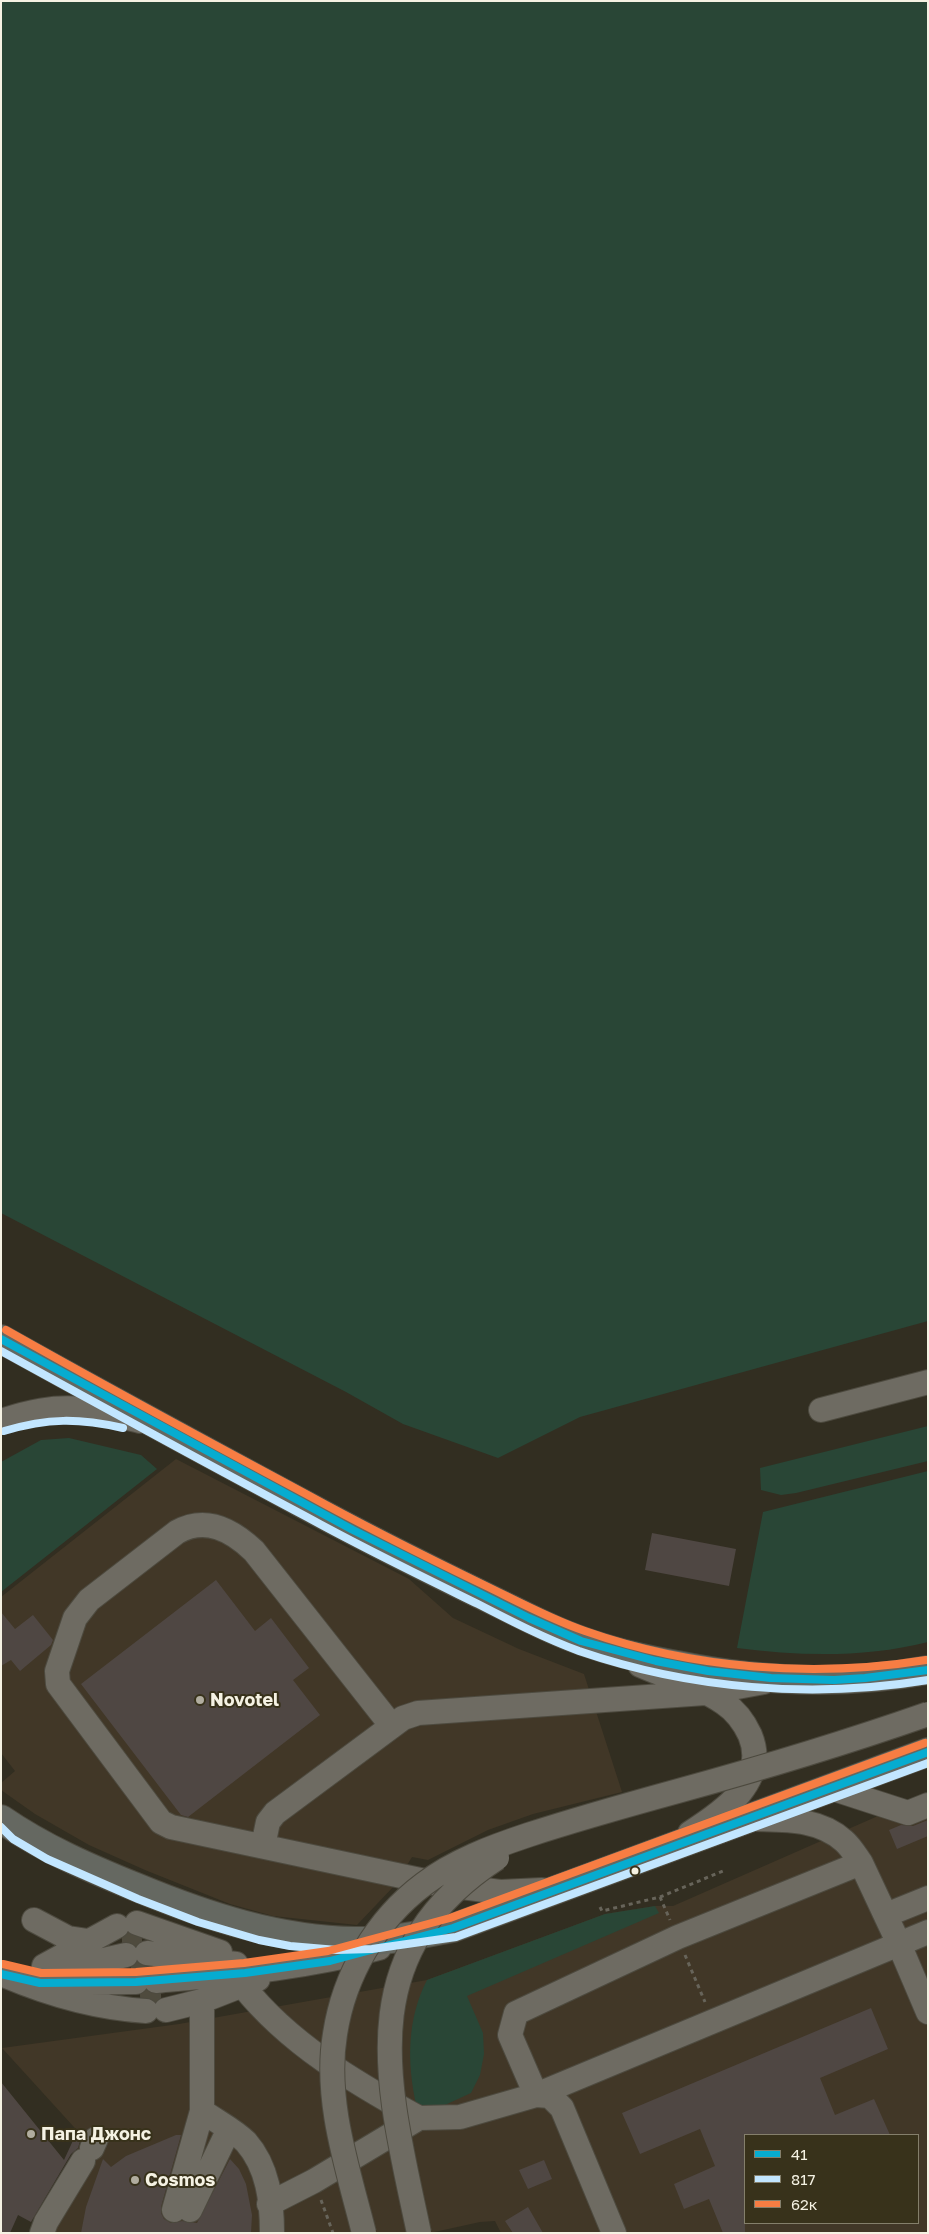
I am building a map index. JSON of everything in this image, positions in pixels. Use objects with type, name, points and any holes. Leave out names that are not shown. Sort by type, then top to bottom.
[{"type":"main road","points":[[1,1339],[154,1424],[405,1558],[544,1626],[593,1645],[641,1658],[709,1671],[780,1679],[854,1681],[928,1670]]},
{"type":"main road","points":[[7,1820],[52,1850],[109,1876],[168,1900],[268,1931],[318,1939],[357,1941],[399,1938],[453,1928],[928,1752]]},
{"type":"street","points":[[1,1348],[52,1368]]},
{"type":"street","points":[[820,1410],[928,1382]]},
{"type":"street","points":[[1,1420],[28,1412],[60,1408],[84,1409],[154,1424]]},
{"type":"street","points":[[391,1725],[254,1551],[238,1536],[214,1526],[190,1524],[176,1532],[89,1600],[74,1618],[57,1671],[58,1684],[161,1822],[172,1827],[432,1883],[500,1892],[561,1888]]},
{"type":"street","points":[[593,1645],[724,1703],[737,1713],[746,1726],[755,1754],[752,1770],[745,1787],[733,1803],[717,1816],[666,1849]]},
{"type":"street","points":[[263,1846],[268,1822],[275,1813],[391,1725],[403,1718],[418,1713],[705,1693],[780,1679]]},
{"type":"street","points":[[364,2233],[335,2105],[332,2067],[334,2035],[342,2001],[352,1974],[366,1948],[384,1923],[404,1901],[425,1883],[452,1866],[492,1848],[563,1824],[765,1767],[928,1714]]},
{"type":"street","points":[[831,1788],[908,1813],[928,1805]]},
{"type":"street","points":[[751,1819],[801,1820],[824,1828],[844,1841],[861,1863],[928,2012]]},
{"type":"street","points":[[419,2233],[396,2117],[389,2067],[389,2035],[399,1980],[424,1927],[446,1899],[472,1874],[510,1850],[563,1824]]},
{"type":"street","points":[[536,2095],[510,2035],[516,2013],[678,1937],[861,1863]]},
{"type":"street","points":[[886,1915],[928,1898]]},
{"type":"street","points":[[34,1920],[68,1938],[88,1941],[202,2001]]},
{"type":"street","points":[[4,1975],[39,1975],[141,1968],[258,1974],[330,1961],[453,1928]]},
{"type":"street","points":[[269,2204],[314,2181],[419,2118],[460,2117],[536,2095],[928,1932]]},
{"type":"street","points":[[39,1976],[88,1941]]},
{"type":"street","points":[[4,1975],[39,1976],[141,1968],[224,1953],[258,1974]]},
{"type":"street","points":[[4,1975],[40,1991],[96,2005],[141,1968]]},
{"type":"street","points":[[39,1976],[141,1968]]},
{"type":"street","points":[[202,2001],[258,1974]]},
{"type":"street","points":[[258,1974],[260,2007],[320,2058],[358,2084],[419,2118]]},
{"type":"street","points":[[202,2001],[202,2111],[182,2210],[229,2129]]},
{"type":"street","points":[[536,2095],[550,2096],[562,2108],[614,2233]]},
{"type":"street","points":[[202,2111],[245,2142],[257,2158],[266,2180],[272,2213],[272,2233]]},
{"type":"street","points":[[42,2233],[46,2222],[90,2150]]},
{"type":"path","points":[[600,1907],[602,1912],[660,1897],[724,1871]]},
{"type":"path","points":[[660,1897],[714,2021]]},
{"type":"path","points":[[314,2181],[333,2233]]},
{"type":"shaded area","points":[[176,1459],[409,1579],[453,1618],[519,1649],[584,1674],[622,1792],[533,1814],[488,1830],[428,1860],[412,1857],[395,1885],[357,1925],[273,1916],[230,1904],[89,1845],[35,1814],[1,1790],[1,1783],[15,1771],[1,1753],[1,1597]]},
{"type":"shaded area","points":[[928,1794],[928,2233],[501,2233],[495,2221],[480,2222],[430,2233],[38,2233],[83,2137],[2,2048],[179,2024],[427,1980],[605,1914],[655,1906],[673,1906]]},
{"type":"green space","points":[[1,1],[928,1],[928,1321],[580,1417],[498,1458],[403,1424],[346,1392],[1,1213]]},
{"type":"green space","points":[[928,1426],[928,1461],[796,1493],[781,1495],[761,1490],[760,1468]]},
{"type":"green space","points":[[69,1438],[141,1455],[157,1469],[1,1592],[1,1462],[41,1440]]},
{"type":"green space","points":[[928,1471],[928,1642],[880,1651],[833,1654],[785,1653],[737,1648],[763,1512]]},
{"type":"green space","points":[[655,1906],[659,1913],[467,1996],[483,2033],[484,2054],[480,2075],[471,2093],[434,2110],[416,2104],[410,2057],[412,2025],[420,1995],[427,1980],[605,1914]]},
{"type":"building","points":[[652,1533],[736,1549],[729,1586],[645,1570]]},
{"type":"building","name":"Novotel","points":[[216,1580],[255,1631],[271,1618],[309,1668],[293,1680],[320,1715],[188,1817],[181,1815],[81,1684]]},
{"type":"building","points":[[1,1612],[15,1629],[33,1615],[53,1640],[51,1645],[20,1671],[11,1660],[1,1666]]},
{"type":"building","points":[[928,1820],[928,1836],[897,1849],[889,1830],[901,1825],[913,1826]]},
{"type":"building","points":[[871,2008],[888,2049],[820,2078],[835,2115],[874,2099],[890,2134],[744,2134],[745,2233],[723,2233],[709,2199],[684,2209],[674,2184],[715,2166],[700,2129],[640,2154],[622,2113]]},
{"type":"building","points":[[1,2082],[64,2160],[76,2134],[81,2138],[78,2148],[71,2154],[31,2222],[18,2215],[10,2233],[1,2233]]},
{"type":"building","name":"Cosmos","points":[[176,2135],[181,2135],[161,2207],[164,2219],[171,2223],[182,2221],[197,2223],[230,2159],[239,2169],[246,2184],[252,2215],[251,2233],[81,2233],[86,2207],[103,2159],[111,2167],[126,2156]]},
{"type":"building","points":[[544,2160],[552,2179],[528,2189],[519,2170]]},
{"type":"building","points":[[528,2207],[543,2233],[513,2233],[505,2221]]},
{"type":"tunnel","points":[[122,1941],[142,1940]]},
{"type":"tunnel","points":[[131,1969],[151,1967]]},
{"type":"tunnel","points":[[140,1995],[161,1994]]},
{"type":"transit line","name":"62к","points":[[6,1330],[155,1413],[372,1529],[534,1610],[585,1631],[626,1644],[668,1654],[711,1662],[754,1666],[797,1669],[841,1668],[926,1660]]},
{"type":"transit line","name":"41","points":[[1,1339],[353,1530],[529,1618],[581,1641],[656,1661],[708,1671],[771,1678],[834,1680],[928,1670]]},
{"type":"transit line","name":"817","points":[[1,1351],[349,1540],[528,1629],[579,1651],[621,1664],[664,1674],[752,1687],[840,1689],[928,1680]]},
{"type":"transit line","name":"817","points":[[4,1431],[35,1424],[63,1421],[92,1422],[123,1428]]},
{"type":"transit line","name":"62к","points":[[3,1964],[41,1973],[136,1972],[244,1963],[328,1951],[450,1918],[925,1743]]},
{"type":"transit line","name":"41","points":[[1,1974],[40,1983],[136,1982],[245,1973],[330,1961],[453,1928],[928,1752]]},
{"type":"transit line","name":"817","points":[[1,1827],[13,1839],[47,1859],[138,1899],[198,1922],[259,1940],[290,1946],[337,1950],[372,1949],[456,1937],[928,1763]]},
{"type":"place","name":"Novotel","points":[[200,1700]]},
{"type":"place","name":"Папа Джонс","points":[[31,2134]]},
{"type":"place","name":"Cosmos","points":[[135,2180]]}]
